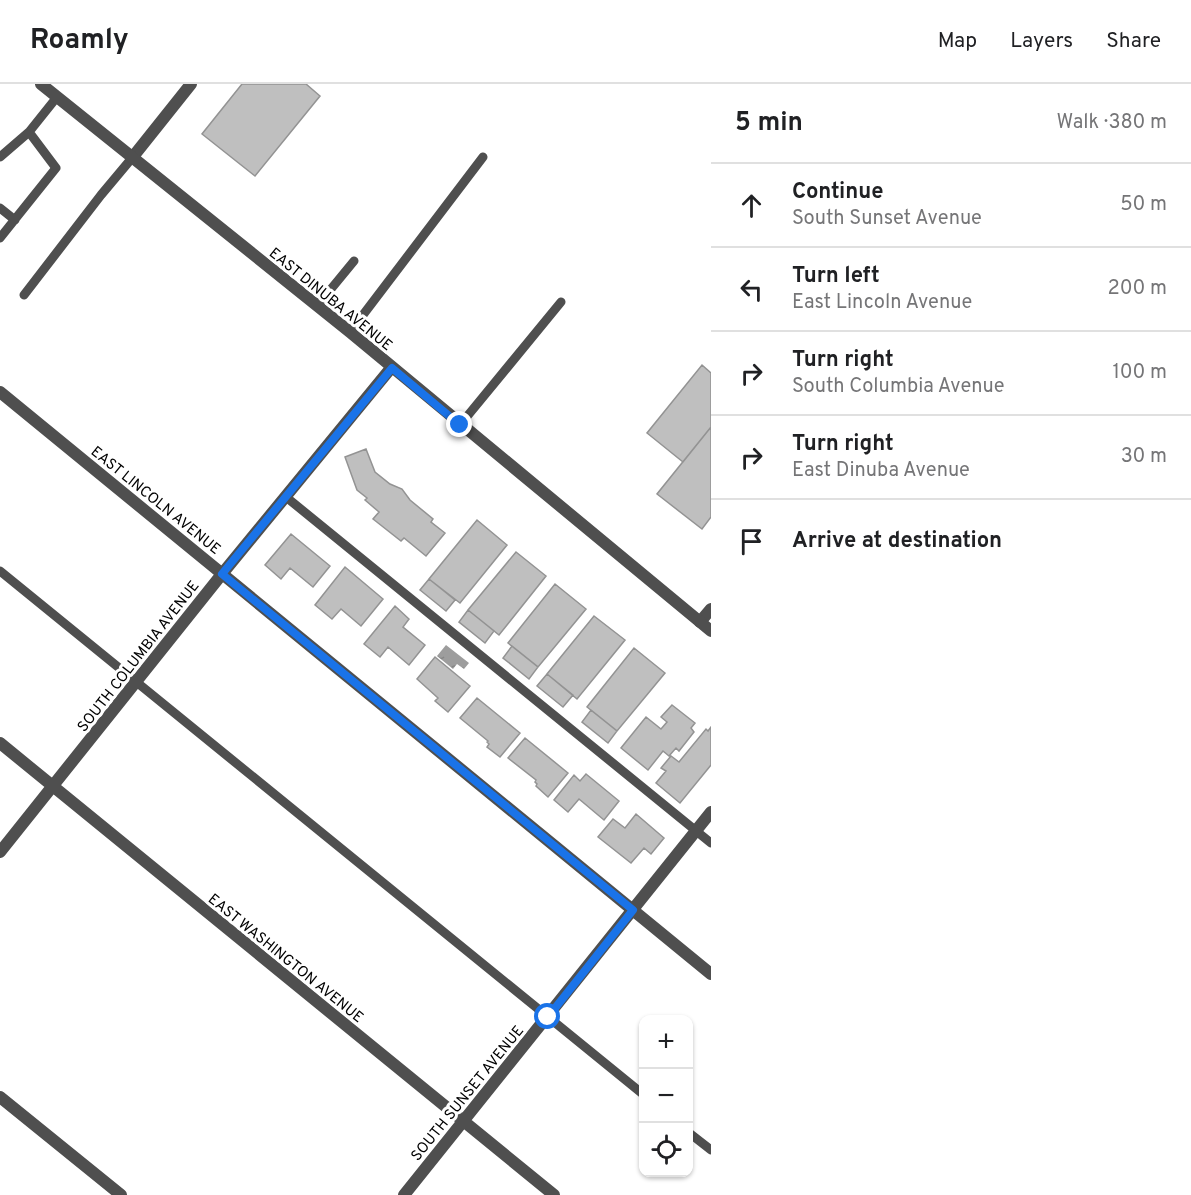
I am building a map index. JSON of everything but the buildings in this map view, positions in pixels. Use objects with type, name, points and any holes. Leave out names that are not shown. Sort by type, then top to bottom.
[{"type":"street","name":"EAST DINUBA AVENUE","points":[[41,84],[350,332],[711,631]]},
{"type":"street","points":[[132,158],[191,84]]},
{"type":"street","name":"SOUTH COLUMBIA AVENUE","points":[[0,852],[222,574],[392,368]]},
{"type":"street","name":"EAST LINCOLN AVENUE","points":[[0,392],[711,974]]},
{"type":"street","points":[[700,622],[711,609]]},
{"type":"street","name":"EAST WASHINGTON AVENUE","points":[[0,743],[554,1195]]},
{"type":"street","name":"SOUTH SUNSET AVENUE","points":[[404,1195],[711,812]]},
{"type":"street","points":[[0,1097],[120,1195]]},
{"type":"lane","points":[[0,157],[29,132],[57,98]]},
{"type":"lane","points":[[0,238],[56,168],[29,132]]},
{"type":"lane","points":[[350,332],[483,157]]},
{"type":"lane","points":[[24,295],[132,158]]},
{"type":"lane","points":[[0,207],[15,220]]},
{"type":"lane","points":[[317,306],[354,261]]},
{"type":"lane","points":[[460,425],[561,302]]},
{"type":"lane","points":[[286,496],[711,843]]},
{"type":"lane","points":[[0,571],[639,1091]]},
{"type":"lane","points":[[693,1136],[711,1150]]},
{"type":"water","points":[[446,645],[469,663],[464,669],[457,664],[453,669],[437,656]]},
{"type":"route","points":[[460,425],[392,368],[222,574],[633,910],[548,1017]]}]
